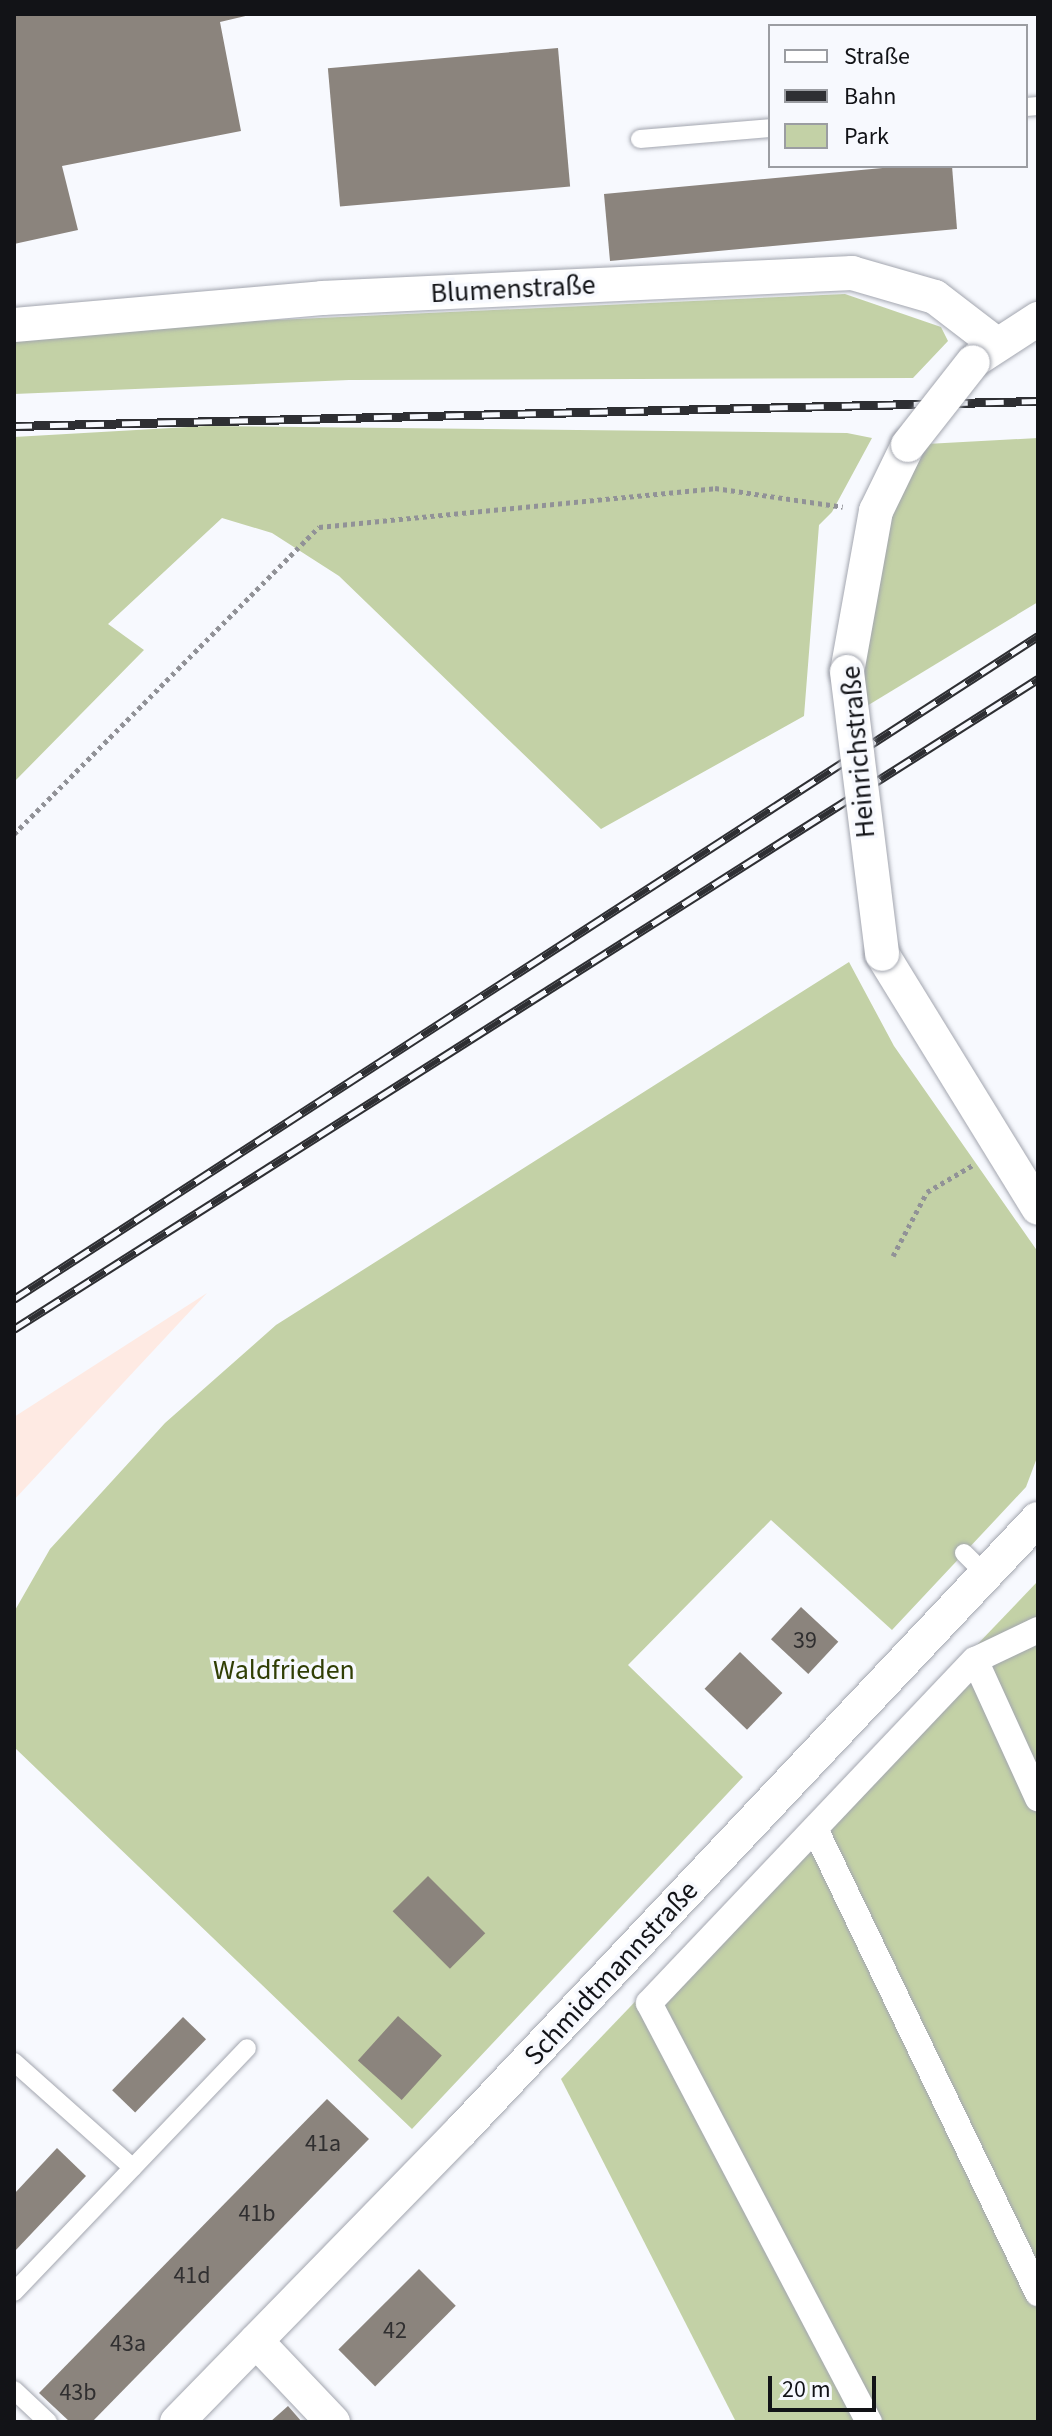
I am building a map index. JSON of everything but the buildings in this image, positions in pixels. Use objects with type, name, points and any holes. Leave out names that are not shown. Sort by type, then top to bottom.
[{"type":"street","name":"Blumenstraße","points":[[14,325],[322,298],[852,273],[935,297],[984,353]]},
{"type":"street","name":"Heinrichstraße","points":[[1038,319],[984,353],[908,445],[876,511],[847,672],[882,954],[1038,1208]]},
{"type":"street","name":"Schmidtmannstraße","points":[[177,2422],[256,2341],[975,1564],[1038,1519]]},
{"type":"street","points":[[869,2422],[649,2003],[975,1660],[1038,1630]]},
{"type":"street","points":[[975,1660],[1038,1798]]},
{"type":"street","points":[[815,1829],[1038,2293]]},
{"type":"street","points":[[256,2341],[333,2422]]},
{"type":"lane","points":[[640,139],[768,128]]},
{"type":"lane","points":[[14,2292],[247,2048]]},
{"type":"lane","points":[[14,2062],[133,2168]]},
{"type":"lane","points":[[14,2390],[48,2422]]},
{"type":"path","points":[[14,834],[319,527],[715,488],[876,511]]},
{"type":"path","points":[[893,1256],[927,1192],[1001,1148]]},
{"type":"shaded area","points":[[207,1293],[14,1500],[14,1417]]},
{"type":"green space","points":[[845,294],[941,327],[948,341],[913,378],[349,380],[14,394],[14,332]]},
{"type":"green space","points":[[206,426],[847,433],[872,438],[832,512],[819,525],[804,716],[601,829],[339,576],[272,533],[222,518],[108,624],[144,650],[14,782],[14,437]]},
{"type":"green space","points":[[1038,438],[1038,602],[852,715],[847,672],[908,445]]},
{"type":"green space","name":"Waldfrieden","points":[[849,962],[894,1046],[1038,1252],[1038,1455],[1026,1487],[892,1630],[771,1520],[628,1665],[743,1777],[412,2129],[14,1747],[14,1612],[50,1549],[165,1423],[276,1325]]},
{"type":"green space","points":[[1038,1581],[1038,2422],[736,2422],[561,2079]]},
{"type":"railway","points":[[14,426],[1038,401]]},
{"type":"railway","points":[[14,1299],[1038,636]]},
{"type":"railway","points":[[14,1329],[1038,679]]}]
